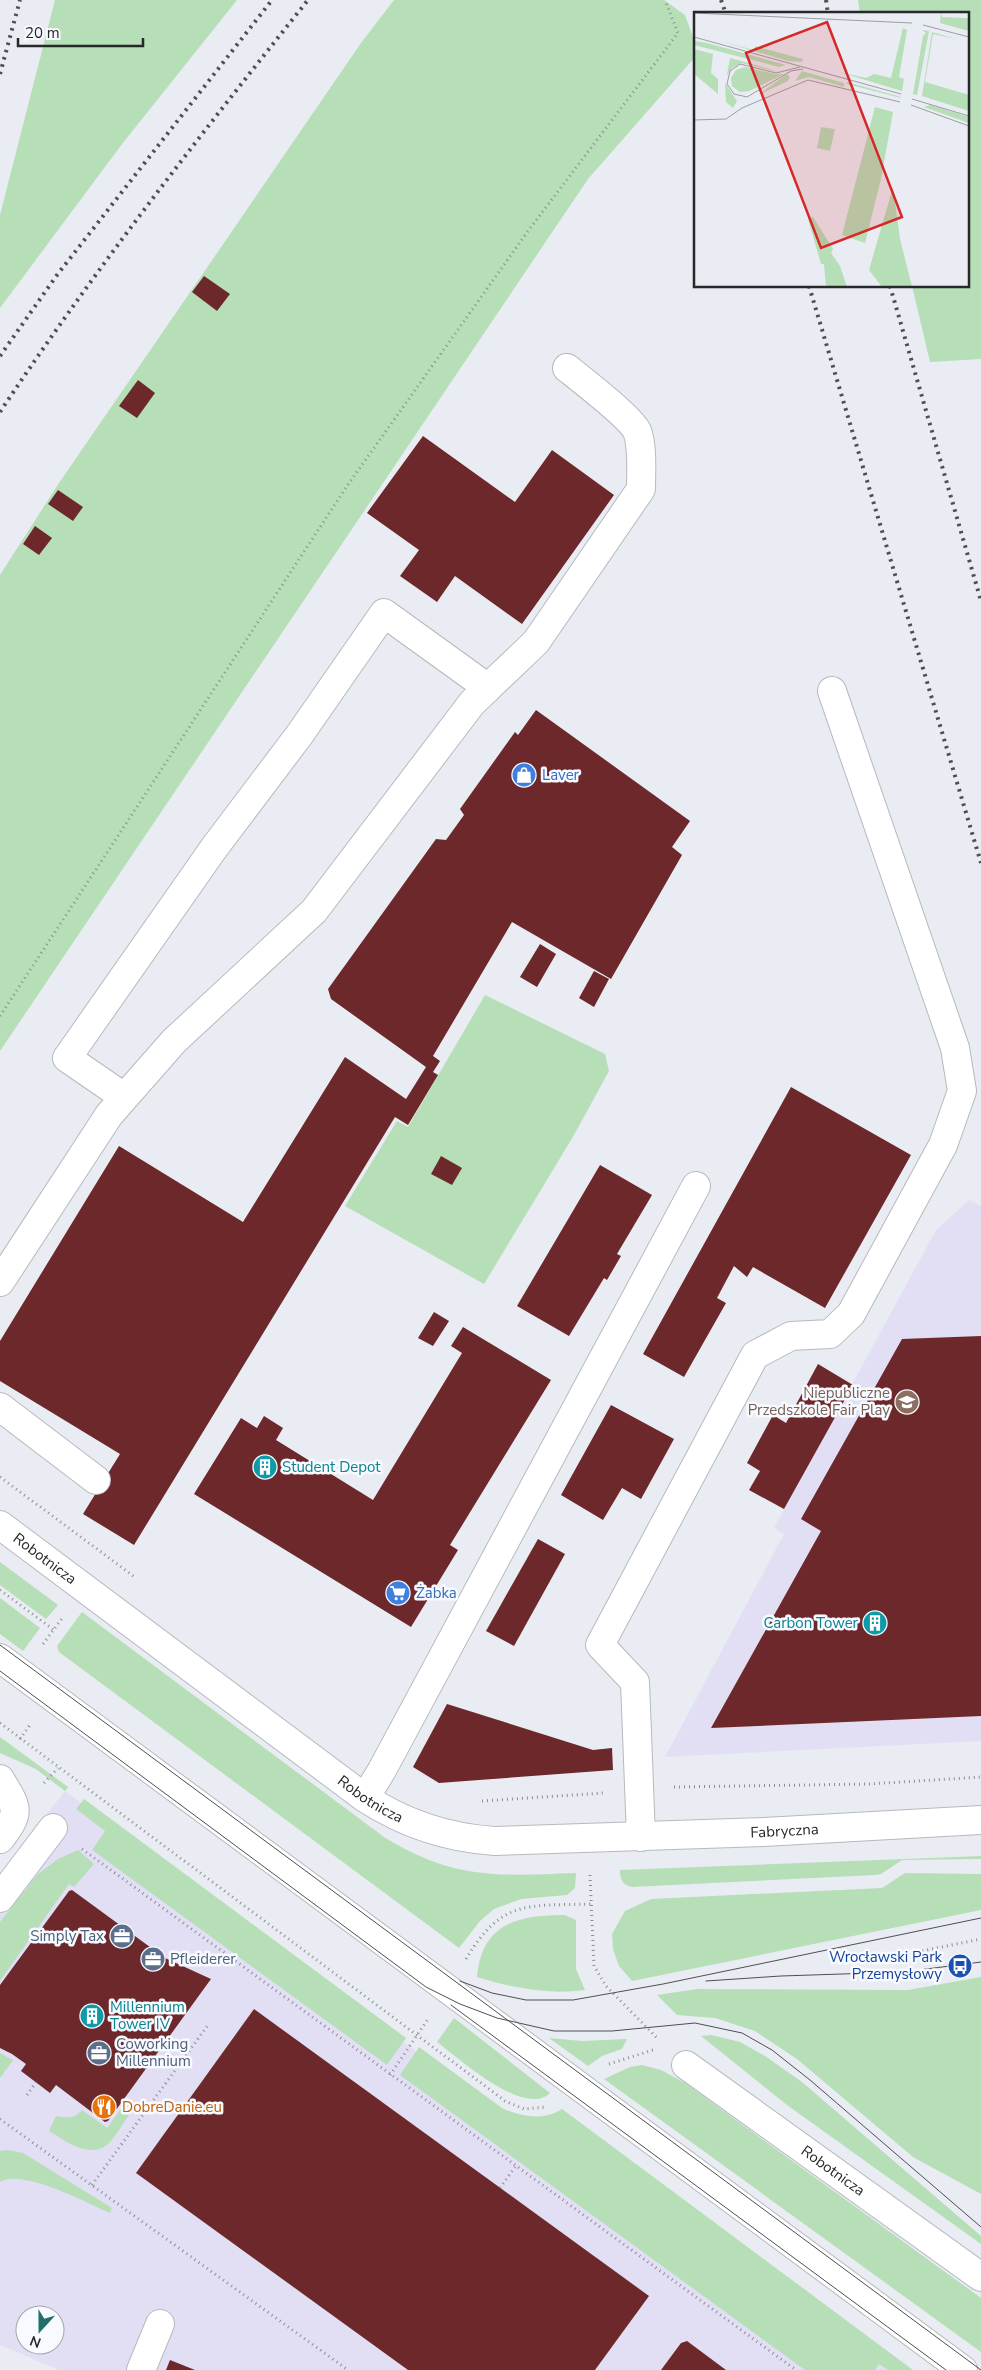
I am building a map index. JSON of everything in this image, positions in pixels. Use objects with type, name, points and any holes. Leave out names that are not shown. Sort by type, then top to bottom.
[{"type":"street","points":[[0,1282],[109,1115],[174,1042],[314,911],[472,703],[536,642],[640,489],[641,460],[636,430],[615,408],[567,368]]},
{"type":"street","points":[[124,1097],[67,1058],[214,848],[300,734],[384,613],[488,688]]},
{"type":"street","points":[[641,1836],[635,1682],[600,1646],[755,1355],[791,1336],[830,1334],[851,1314],[943,1145],[962,1091],[955,1048],[832,691]]},
{"type":"street","points":[[365,1798],[382,1770],[696,1186]]},
{"type":"street","points":[[0,1406],[96,1480]]},
{"type":"street","name":"Robotnicza","points":[[0,1525],[365,1798],[405,1822],[427,1830],[472,1840],[588,1838]]},
{"type":"street","points":[[0,1658],[963,2370]]},
{"type":"street","points":[[0,1779],[15,1805],[14,1821],[0,1838]]},
{"type":"street","name":"Fabryczna","points":[[588,1838],[981,1820]]},
{"type":"street","points":[[0,1898],[53,1828]]},
{"type":"street","name":"Robotnicza","points":[[686,2065],[981,2277]]},
{"type":"street","points":[[140,2370],[160,2324]]},
{"type":"path","points":[[0,1016],[346,486],[528,231],[678,33],[665,0]]},
{"type":"path","points":[[0,1477],[140,1582]]},
{"type":"path","points":[[41,1646],[109,1557]]},
{"type":"path","points":[[0,1590],[54,1630]]},
{"type":"path","points":[[0,1723],[506,2101],[524,2109],[534,2110],[547,2107],[611,2063],[657,2048]]},
{"type":"path","points":[[474,1802],[669,1787],[869,1784],[981,1777]]},
{"type":"path","points":[[53,1828],[796,2370]]},
{"type":"path","points":[[588,1838],[594,1966],[606,1986],[665,2046]]},
{"type":"path","points":[[888,1958],[981,1939]]},
{"type":"path","points":[[458,1957],[464,1962]]},
{"type":"path","points":[[92,2185],[208,2025]]},
{"type":"path","points":[[26,2095],[36,2082]]},
{"type":"path","points":[[0,2118],[348,2370]]},
{"type":"path","points":[[500,2188],[515,2166]]},
{"type":"shaded area","name":"Carbon Tower","points":[[969,1200],[981,1206],[981,1741],[665,1757],[784,1534],[774,1528],[936,1230]]},
{"type":"shaded area","points":[[65,1791],[416,2051],[888,2370],[59,2370],[24,2355],[65,2355],[65,2305],[15,2305],[15,2351],[0,2345],[0,1873]]},
{"type":"green space","points":[[55,0],[237,0],[122,144],[0,308],[0,215]]},
{"type":"green space","points":[[394,0],[664,0],[685,15],[694,40],[694,58],[588,179],[0,1051],[0,575],[59,483],[361,43]]},
{"type":"green space","points":[[858,0],[981,0],[981,359],[930,362],[912,288],[968,288],[968,12],[860,12]]},
{"type":"green space","points":[[485,995],[605,1054],[609,1071],[574,1135],[484,1284],[345,1206],[397,1121],[408,1127]]},
{"type":"green space","points":[[0,1562],[58,1605],[46,1619],[0,1585]]},
{"type":"green space","points":[[0,1598],[40,1628],[23,1651],[0,1634]]},
{"type":"green space","points":[[82,1612],[384,1837],[409,1851],[432,1861],[477,1872],[523,1875],[576,1873],[575,1888],[567,1895],[521,1899],[494,1909],[480,1921],[459,1948],[59,1652],[57,1646]]},
{"type":"green space","points":[[0,1737],[68,1787],[65,1791],[36,1769],[0,1753]]},
{"type":"green space","points":[[84,1799],[406,2038],[387,2065],[92,1850],[105,1831],[76,1809]]},
{"type":"green space","points":[[78,1850],[94,1864],[74,1887],[69,1884],[0,1981],[0,1922],[38,1874],[58,1859]]},
{"type":"green space","points":[[981,1856],[981,1859],[902,1860],[881,1874],[875,1875],[632,1887],[624,1883],[620,1873],[620,1870]]},
{"type":"green space","points":[[905,1873],[981,1874],[981,1910],[632,1981],[619,1966],[613,1949],[612,1934],[625,1911],[651,1899],[882,1888]]},
{"type":"green space","points":[[565,1915],[576,1920],[576,1969],[585,1990],[557,1992],[530,1990],[477,1977],[480,1959],[486,1945],[505,1926],[518,1920],[532,1917]]},
{"type":"green space","points":[[981,1977],[981,2194],[913,2157],[797,2059],[755,2031],[715,2018],[677,2015],[657,1995],[697,1989],[908,1990]]},
{"type":"green space","points":[[454,2018],[550,2093],[539,2099],[524,2098],[492,2083],[460,2060],[437,2042]]},
{"type":"green space","points":[[711,2035],[740,2042],[765,2056],[802,2082],[981,2236],[981,2244],[787,2105],[701,2036]]},
{"type":"green space","points":[[549,2038],[582,2041],[627,2039],[622,2049],[602,2056],[588,2066]]},
{"type":"green space","points":[[419,2047],[502,2108],[517,2114],[532,2116],[548,2115],[562,2109],[913,2370],[888,2370],[879,2364],[875,2370],[805,2370],[400,2075]]},
{"type":"green space","points":[[0,2053],[13,2060],[0,2078]]},
{"type":"green space","points":[[642,2065],[661,2070],[685,2083],[981,2298],[981,2352],[604,2079],[630,2067]]},
{"type":"green space","points":[[121,2109],[129,2115],[111,2141],[101,2148],[93,2150],[77,2147],[49,2131],[56,2116],[70,2117],[77,2115],[82,2110],[107,2128]]},
{"type":"green space","points":[[7,2150],[23,2153],[112,2208],[110,2213],[55,2188],[38,2183],[10,2179],[0,2182],[0,2151]]},
{"type":"building","points":[[204,276],[230,294],[217,311],[192,292]]},
{"type":"building","points":[[138,380],[155,393],[137,418],[119,406]]},
{"type":"building","points":[[423,436],[515,502],[552,450],[614,495],[522,624],[455,576],[437,602],[400,576],[419,550],[367,513]]},
{"type":"building","points":[[58,490],[83,507],[73,521],[48,504]]},
{"type":"building","points":[[35,526],[52,538],[39,555],[23,544]]},
{"type":"building","points":[[536,710],[690,821],[672,847],[682,855],[611,979],[512,922],[433,1056],[440,1061],[433,1072],[438,1075],[408,1125],[395,1117],[134,1545],[83,1514],[120,1454],[0,1381],[0,1341],[119,1146],[243,1222],[345,1057],[406,1099],[426,1067],[331,999],[328,989],[436,839],[446,840],[464,815],[460,809],[515,732],[518,735]]},
{"type":"building","points":[[540,944],[556,954],[537,987],[520,977]]},
{"type":"building","points":[[594,971],[609,979],[594,1007],[579,998]]},
{"type":"building","points":[[791,1087],[911,1155],[825,1308],[753,1267],[747,1277],[734,1266],[717,1298],[726,1303],[684,1377],[643,1354]]},
{"type":"building","points":[[441,1156],[462,1168],[452,1185],[431,1174]]},
{"type":"building","points":[[600,1165],[652,1195],[617,1254],[621,1256],[607,1280],[604,1278],[569,1336],[517,1306]]},
{"type":"building","points":[[434,1312],[449,1321],[433,1346],[418,1338]]},
{"type":"building","name":"Student Depot","points":[[463,1327],[551,1380],[450,1545],[458,1550],[411,1627],[194,1494],[241,1418],[257,1428],[264,1416],[283,1428],[276,1440],[373,1500],[462,1353],[451,1346]]},
{"type":"building","name":"Carbon Tower","points":[[981,1336],[981,1716],[711,1728],[821,1531],[801,1519],[902,1339]]},
{"type":"building","points":[[818,1364],[853,1385],[784,1509],[749,1490],[760,1471],[747,1463],[773,1415],[786,1423]]},
{"type":"building","points":[[611,1405],[674,1439],[641,1499],[622,1488],[603,1520],[561,1495]]},
{"type":"building","points":[[538,1539],[565,1554],[514,1646],[486,1631]]},
{"type":"building","points":[[447,1704],[593,1750],[612,1748],[613,1770],[439,1783],[413,1767]]},
{"type":"building","name":"Millennium Tower IV","points":[[72,1890],[165,1958],[211,1979],[108,2121],[105,2122],[56,2085],[50,2093],[21,2071],[26,2064],[0,2048],[0,1985],[69,1891]]},
{"type":"building","points":[[254,2009],[649,2296],[595,2370],[408,2370],[136,2173]]},
{"type":"building","points":[[687,2341],[726,2370],[661,2370],[681,2343]]},
{"type":"building","points":[[170,2360],[195,2370],[166,2370]]},
{"type":"tram line","points":[[0,1645],[981,2370]]},
{"type":"tram line","points":[[0,1671],[426,1987],[460,2004],[497,2018],[554,2031],[612,2031],[695,2023],[742,2033],[772,2050],[810,2080],[981,2227]]},
{"type":"tram line","points":[[460,1981],[492,1993],[526,2000],[573,2000],[663,1984],[981,1918]]},
{"type":"tram line","points":[[706,1981],[781,1976],[903,1972],[981,1962]]},
{"type":"tram line","points":[[451,2005],[946,2370]]},
{"type":"railway","points":[[0,74],[20,0]]},
{"type":"railway","points":[[0,356],[57,275],[272,0]]},
{"type":"railway","points":[[0,412],[111,254],[308,0]]},
{"type":"railway","points":[[721,0],[725,12]]},
{"type":"railway","points":[[826,0],[828,12]]},
{"type":"railway","points":[[810,288],[981,863]]},
{"type":"railway","points":[[891,288],[981,601]]},
{"type":"place","name":"Laver","points":[[524,775]]},
{"type":"place","name":"Niepubliczne Przedszkole Fair Play","points":[[907,1402]]},
{"type":"place","name":"Student Depot","points":[[265,1467]]},
{"type":"place","name":"Żabka","points":[[398,1593]]},
{"type":"place","name":"Carbon Tower","points":[[875,1623]]},
{"type":"place","name":"Simply Tax","points":[[122,1936]]},
{"type":"place","name":"Pfleiderer","points":[[153,1959]]},
{"type":"place","name":"Wrocławski Park Przemysłowy","points":[[960,1966]]},
{"type":"place","name":"Millennium Tower IV","points":[[92,2016]]},
{"type":"place","name":"Coworking Millennium","points":[[99,2053]]},
{"type":"place","name":"DobreDanie.eu","points":[[104,2107]]}]
